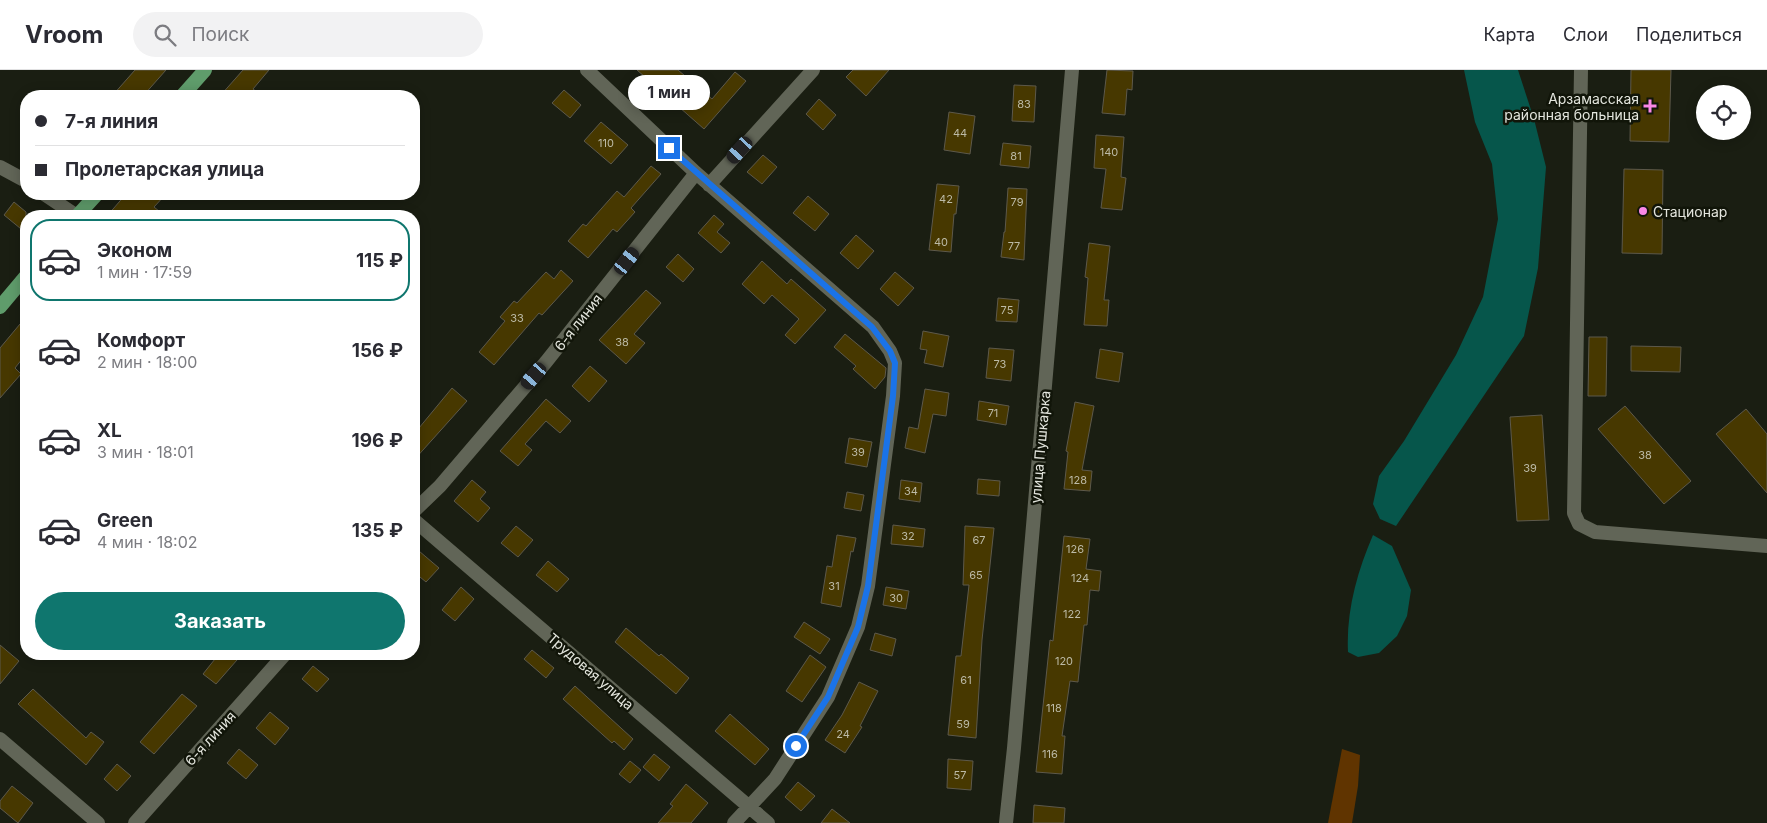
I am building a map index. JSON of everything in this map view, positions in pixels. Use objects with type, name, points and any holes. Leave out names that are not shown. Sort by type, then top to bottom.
[{"type":"main road","points":[[187,90],[205,70]]},
{"type":"main road","points":[[82,210],[92,200]]},
{"type":"main road","points":[[0,307],[20,283]]},
{"type":"street","points":[[587,70],[709,185],[872,327],[890,351],[895,363],[893,396],[868,586],[858,627],[828,697],[775,779],[734,823]]},
{"type":"street","points":[[709,185],[813,70]]},
{"type":"street","name":"улица Пушкарка","points":[[1006,823],[1015,738],[1072,70]]},
{"type":"street","points":[[1581,70],[1574,513],[1579,524],[1585,529],[1595,532],[1767,546]]},
{"type":"street","points":[[0,167],[20,179]]},
{"type":"street","name":"6-я линия","points":[[420,505],[440,486],[546,362],[696,173]]},
{"type":"street","points":[[53,200],[68,210]]},
{"type":"street","name":"Трудовая улица","points":[[420,525],[768,823]]},
{"type":"street","name":"6-я линия","points":[[135,823],[280,660]]},
{"type":"street","points":[[0,739],[98,823]]},
{"type":"shaded area","points":[[1342,749],[1360,755],[1358,786],[1352,823],[1328,823]]},
{"type":"water","points":[[1464,70],[1518,70],[1534,119],[1546,167],[1538,268],[1524,336],[1396,526],[1380,519],[1373,504],[1379,476],[1404,441],[1456,355],[1483,297],[1498,219],[1492,164],[1475,122]]},
{"type":"water","points":[[1373,535],[1392,546],[1411,590],[1407,616],[1397,636],[1379,653],[1358,657],[1348,652],[1349,622],[1354,592],[1362,563]]},
{"type":"building","points":[[135,70],[166,70],[148,90],[117,90]]},
{"type":"building","points":[[243,70],[269,70],[253,89],[254,90],[225,90]]},
{"type":"building","points":[[637,70],[678,70],[712,99],[735,72],[746,81],[704,129]]},
{"type":"building","points":[[853,70],[889,70],[866,96],[846,77]]},
{"type":"building","points":[[1107,70],[1133,71],[1132,90],[1127,89],[1125,115],[1102,113]]},
{"type":"building","name":"Арзамасская районная больница","points":[[1631,70],[1671,70],[1669,142],[1630,141]]},
{"type":"building","points":[[1014,85],[1036,86],[1034,122],[1012,121]]},
{"type":"building","points":[[564,90],[581,105],[570,118],[552,103]]},
{"type":"building","points":[[819,99],[836,115],[823,130],[806,114]]},
{"type":"building","points":[[949,112],[975,116],[970,154],[944,150]]},
{"type":"building","points":[[601,122],[628,145],[611,164],[584,141]]},
{"type":"building","points":[[1096,135],[1124,137],[1121,177],[1126,178],[1122,210],[1101,208],[1106,169],[1094,168]]},
{"type":"building","points":[[1003,143],[1031,146],[1029,168],[1000,165]]},
{"type":"building","points":[[763,155],[777,167],[762,184],[747,172]]},
{"type":"building","points":[[651,166],[661,174],[631,208],[635,212],[617,232],[613,229],[588,258],[568,241],[583,224],[586,226],[617,191],[624,197]]},
{"type":"building","name":"Стационар","points":[[1624,169],[1663,170],[1662,254],[1622,253]]},
{"type":"building","points":[[937,184],[959,186],[956,214],[954,214],[951,252],[929,250]]},
{"type":"building","points":[[1008,188],[1027,189],[1024,260],[1001,257]]},
{"type":"building","points":[[808,196],[829,214],[815,231],[793,213]]},
{"type":"building","points":[[121,200],[160,200],[154,207],[158,210],[112,210]]},
{"type":"building","points":[[14,202],[24,210],[20,210],[20,228],[4,215]]},
{"type":"building","points":[[714,215],[724,224],[717,232],[730,243],[721,253],[698,233]]},
{"type":"building","points":[[856,235],[874,251],[858,269],[840,253]]},
{"type":"building","points":[[1089,243],[1110,246],[1104,300],[1109,300],[1107,326],[1084,325],[1088,278],[1085,277]]},
{"type":"building","points":[[678,254],[694,269],[683,282],[666,267]]},
{"type":"building","points":[[762,261],[787,284],[791,279],[826,310],[795,344],[785,335],[799,319],[772,295],[764,304],[742,284]]},
{"type":"building","points":[[561,270],[573,281],[542,315],[539,313],[494,365],[479,352],[505,321],[500,317],[514,301],[517,303],[546,272],[554,279]]},
{"type":"building","points":[[895,272],[914,288],[898,306],[880,289]]},
{"type":"building","points":[[646,290],[661,303],[634,334],[645,343],[626,364],[599,340]]},
{"type":"building","points":[[998,298],[1019,300],[1017,322],[996,321]]},
{"type":"building","points":[[20,324],[20,362],[15,368],[20,375],[0,398],[0,348]]},
{"type":"building","points":[[923,331],[949,336],[943,367],[924,363],[927,350],[920,349]]},
{"type":"building","points":[[845,334],[886,368],[885,377],[875,389],[853,369],[856,366],[834,347]]},
{"type":"building","points":[[1589,337],[1607,337],[1606,396],[1588,396]]},
{"type":"building","points":[[1631,346],[1681,347],[1680,372],[1631,371]]},
{"type":"building","points":[[989,348],[1014,350],[1011,381],[986,378]]},
{"type":"building","points":[[1100,349],[1123,353],[1119,382],[1096,378]]},
{"type":"building","points":[[590,366],[607,381],[589,402],[572,386]]},
{"type":"building","points":[[452,388],[467,401],[420,453],[420,427]]},
{"type":"building","points":[[925,389],[949,393],[946,416],[933,414],[925,453],[905,448],[909,427],[918,429]]},
{"type":"building","points":[[546,399],[571,421],[560,433],[546,421],[525,444],[532,450],[518,466],[500,451]]},
{"type":"building","points":[[979,401],[1009,406],[1006,425],[977,420]]},
{"type":"building","points":[[1075,402],[1094,406],[1082,470],[1092,471],[1090,491],[1064,489],[1068,452],[1066,451]]},
{"type":"building","points":[[1625,406],[1691,481],[1664,504],[1598,429]]},
{"type":"building","points":[[1746,409],[1767,434],[1767,493],[1716,434]]},
{"type":"building","points":[[1542,415],[1549,520],[1517,521],[1510,417]]},
{"type":"building","points":[[849,438],[872,442],[867,467],[845,463]]},
{"type":"building","points":[[978,479],[1000,481],[999,496],[977,494]]},
{"type":"building","points":[[472,480],[486,492],[480,499],[490,508],[478,522],[454,501]]},
{"type":"building","points":[[901,480],[922,483],[920,502],[899,499]]},
{"type":"building","points":[[847,492],[864,495],[861,511],[844,508]]},
{"type":"building","points":[[893,525],[925,529],[923,547],[891,544]]},
{"type":"building","points":[[516,526],[533,540],[518,557],[501,543]]},
{"type":"building","points":[[965,526],[994,528],[982,640],[976,738],[948,735],[956,656],[961,656],[969,585],[963,585]]},
{"type":"building","points":[[837,535],[856,538],[853,552],[851,551],[841,607],[821,603],[827,566],[832,567]]},
{"type":"building","points":[[1064,536],[1090,539],[1086,569],[1101,571],[1099,591],[1090,590],[1087,625],[1084,625],[1078,682],[1070,681],[1062,736],[1065,736],[1062,774],[1036,772],[1050,640],[1053,641]]},
{"type":"building","points":[[420,552],[439,568],[426,582],[420,577]]},
{"type":"building","points":[[548,561],[569,579],[557,592],[536,575]]},
{"type":"building","points":[[461,587],[474,599],[455,621],[442,610]]},
{"type":"building","points":[[886,587],[909,591],[906,609],[883,605]]},
{"type":"building","points":[[804,622],[830,639],[820,654],[794,637]]},
{"type":"building","points":[[626,628],[689,678],[676,694],[615,642]]},
{"type":"building","points":[[875,633],[896,639],[892,656],[870,650]]},
{"type":"building","points":[[0,645],[19,661],[0,684]]},
{"type":"building","points":[[532,650],[554,668],[546,678],[524,659]]},
{"type":"building","points":[[810,655],[826,667],[802,702],[786,691]]},
{"type":"building","points":[[214,660],[237,660],[216,684],[203,674]]},
{"type":"building","points":[[313,666],[329,679],[317,692],[302,679]]},
{"type":"building","points":[[859,682],[878,691],[860,726],[862,727],[845,753],[825,740],[842,715]]},
{"type":"building","points":[[575,686],[633,739],[624,750],[614,741],[612,743],[563,699]]},
{"type":"building","points":[[33,689],[86,738],[91,732],[104,742],[86,765],[18,704]]},
{"type":"building","points":[[182,694],[197,706],[154,754],[140,742]]},
{"type":"building","points":[[270,712],[289,728],[275,745],[256,728]]},
{"type":"building","points":[[730,714],[769,749],[755,765],[715,731]]},
{"type":"building","points":[[239,749],[258,765],[246,779],[227,763]]},
{"type":"building","points":[[654,754],[670,767],[659,781],[643,767]]},
{"type":"building","points":[[948,759],[973,761],[971,790],[947,788]]},
{"type":"building","points":[[630,761],[641,770],[630,783],[619,774]]},
{"type":"building","points":[[117,764],[131,776],[117,791],[104,779]]},
{"type":"building","points":[[798,782],[815,796],[801,811],[785,797]]},
{"type":"building","points":[[686,784],[708,803],[691,823],[658,823],[673,806],[670,804]]},
{"type":"building","points":[[12,786],[33,803],[18,823],[0,808],[0,801]]},
{"type":"building","points":[[1034,805],[1065,808],[1064,823],[1033,823]]},
{"type":"building","points":[[832,809],[850,823],[821,823]]},
{"type":"place","name":"Арзамасская районная больница","points":[[1650,106]]},
{"type":"place","name":"Стационар","points":[[1643,211]]},
{"type":"route","points":[[669,148],[872,327],[890,351],[895,363],[893,396],[868,586],[858,627],[828,697],[796,746]]}]
